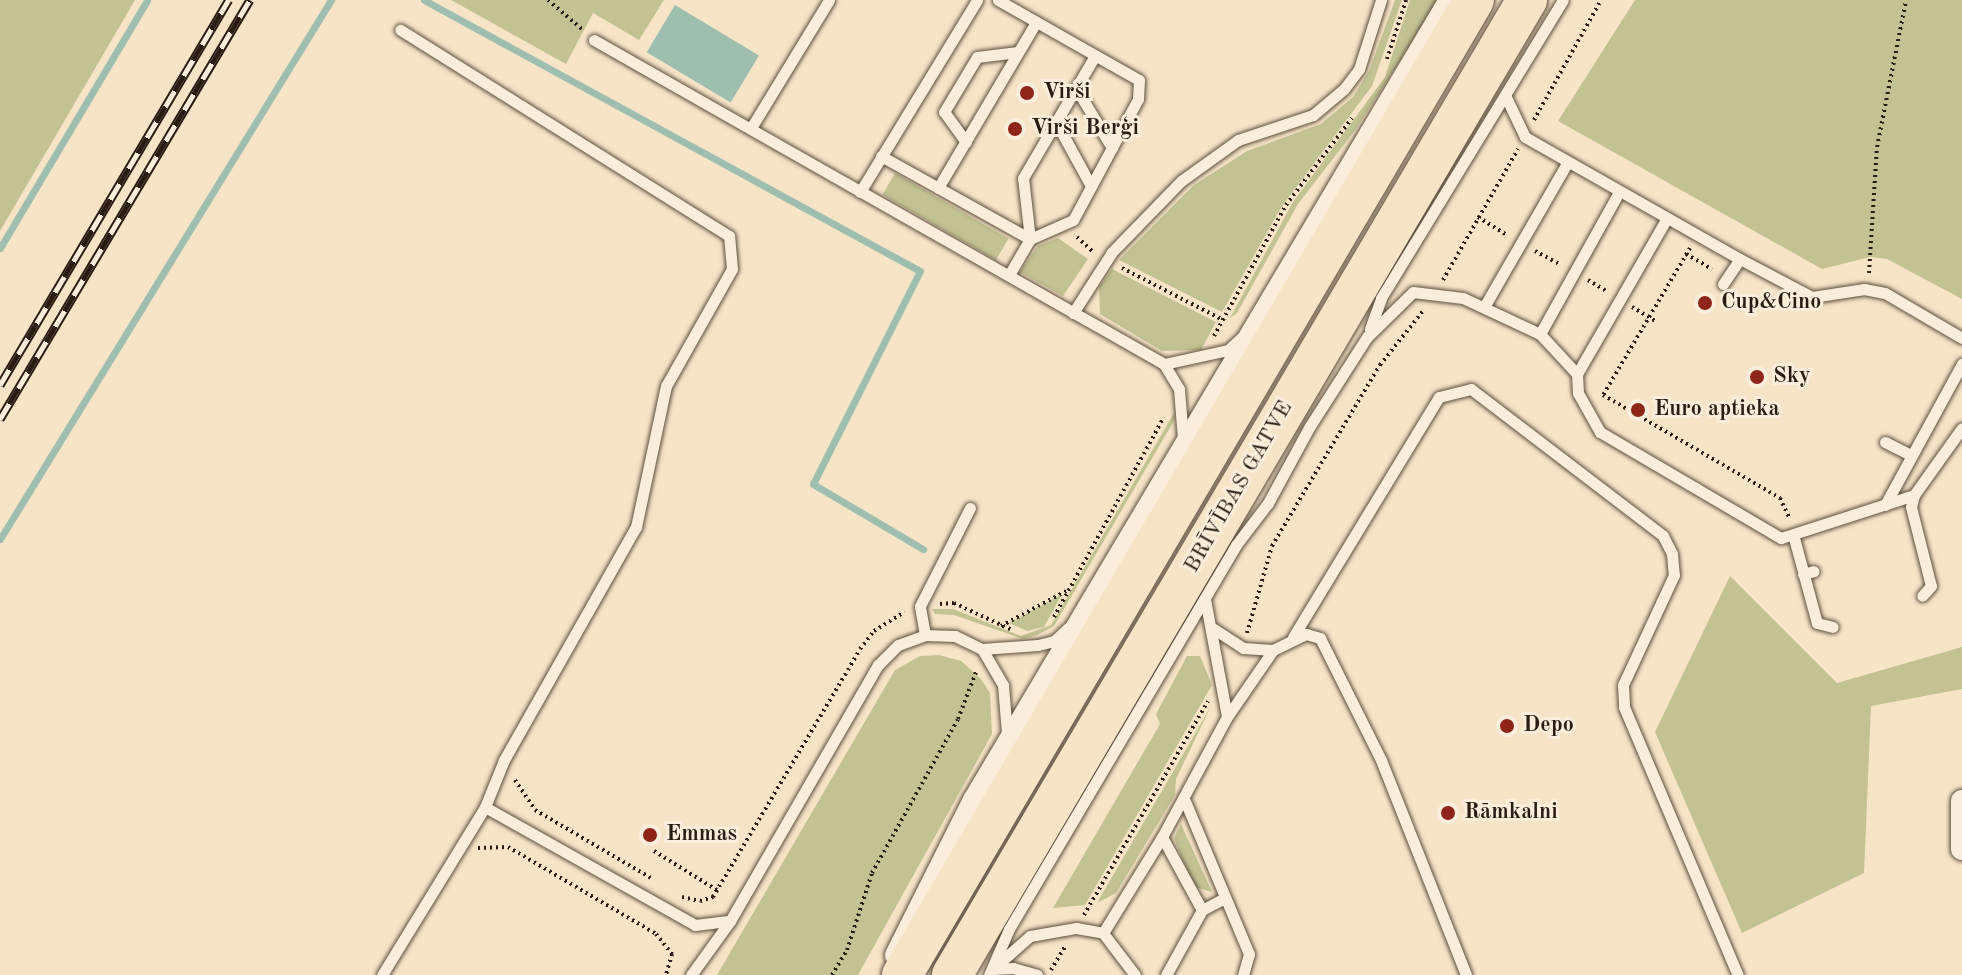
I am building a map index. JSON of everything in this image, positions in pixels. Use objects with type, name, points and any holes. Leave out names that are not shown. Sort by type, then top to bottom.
[{"type":"highway","name":"BRĪVĪBAS GATVE","points":[[902,975],[1474,0]]},
{"type":"highway","name":"BRĪVĪBAS GATVE","points":[[952,975],[1527,0]]},
{"type":"street","points":[[888,975],[908,922],[1002,752],[1450,0]]},
{"type":"street","points":[[1962,801],[1962,849]]},
{"type":"lane","points":[[751,128],[829,0]]},
{"type":"lane","points":[[860,192],[977,0]]},
{"type":"lane","points":[[998,0],[1139,80],[1138,99],[1073,220],[1030,239],[1009,275]]},
{"type":"lane","points":[[1073,313],[1107,260],[1181,181],[1238,140],[1313,115],[1344,89],[1359,69],[1381,0]]},
{"type":"lane","points":[[1367,337],[1381,298],[1563,0]]},
{"type":"lane","points":[[938,188],[1036,22]]},
{"type":"lane","points":[[382,975],[485,807],[504,760],[636,527],[666,386],[732,269],[729,236],[400,30]]},
{"type":"lane","points":[[594,40],[1164,364],[1181,396],[1182,448]]},
{"type":"lane","points":[[966,142],[944,112],[977,57],[1018,52]]},
{"type":"lane","points":[[1030,239],[1023,178],[1095,56]]},
{"type":"lane","points":[[1076,88],[1112,148]]},
{"type":"lane","points":[[1506,97],[1525,137],[1740,259],[1812,297],[1864,289],[1885,293],[1962,338]]},
{"type":"lane","points":[[1056,122],[1091,186]]},
{"type":"lane","points":[[881,156],[1030,239]]},
{"type":"lane","points":[[1484,307],[1567,163]]},
{"type":"lane","points":[[1540,334],[1619,192]]},
{"type":"lane","points":[[1667,218],[1577,374],[1578,393],[1600,432],[1781,538],[1794,538],[1914,495]]},
{"type":"lane","points":[[1725,281],[1740,259]]},
{"type":"lane","points":[[991,972],[1009,929],[1205,599],[1367,337],[1398,302],[1413,292],[1436,292],[1484,307],[1540,334],[1577,374]]},
{"type":"lane","points":[[1164,364],[1228,350],[1258,324]]},
{"type":"lane","points":[[1885,505],[1962,364]]},
{"type":"lane","points":[[1103,933],[1129,899],[1185,801],[1227,717],[1273,650],[1293,637],[1439,397],[1471,389],[1663,536],[1672,554],[1674,575],[1623,685],[1624,707],[1738,975]]},
{"type":"lane","points":[[1922,596],[1931,586],[1912,536],[1914,495],[1962,428]]},
{"type":"lane","points":[[1885,442],[1910,455]]},
{"type":"lane","points":[[925,635],[920,606],[970,508]]},
{"type":"lane","points":[[1794,538],[1808,572],[1817,623],[1833,627]]},
{"type":"lane","points":[[1205,599],[1225,686],[1227,717]]},
{"type":"lane","points":[[691,975],[730,921],[878,665],[898,645],[925,635],[955,636],[980,648],[1054,641],[1083,615]]},
{"type":"lane","points":[[1214,629],[1243,648],[1273,650]]},
{"type":"lane","points":[[1293,637],[1320,638],[1381,760],[1466,975]]},
{"type":"lane","points":[[980,648],[1003,685],[1008,707],[1002,752]]},
{"type":"lane","points":[[1185,801],[1249,954],[1243,975]]},
{"type":"lane","points":[[485,807],[695,925],[730,921]]},
{"type":"lane","points":[[1162,837],[1202,910]]},
{"type":"lane","points":[[1166,975],[1202,910],[1225,898]]},
{"type":"lane","points":[[991,972],[1030,936],[1076,928],[1103,933],[1135,975]]},
{"type":"lane","points":[[991,972],[1013,968],[1037,975]]},
{"type":"path","points":[[548,0],[594,40]]},
{"type":"path","points":[[1382,73],[1406,0]]},
{"type":"path","points":[[1247,633],[1272,546],[1380,365],[1436,292],[1601,0]]},
{"type":"path","points":[[1869,273],[1877,147],[1906,0]]},
{"type":"path","points":[[1207,355],[1286,205],[1355,114]]},
{"type":"path","points":[[1073,220],[1077,238],[1107,260],[1223,320]]},
{"type":"path","points":[[1697,233],[1603,395],[1780,498],[1794,538]]},
{"type":"path","points":[[1686,254],[1725,281]]},
{"type":"path","points":[[1857,276],[1878,273]]},
{"type":"path","points":[[1047,627],[1170,407],[1181,396]]},
{"type":"path","points":[[1001,626],[1068,590]]},
{"type":"path","points":[[672,891],[700,901],[717,890],[860,649],[874,631],[920,606],[954,603],[1018,633]]},
{"type":"path","points":[[832,975],[847,950],[872,873],[958,719],[976,672],[980,648],[992,621]]},
{"type":"path","points":[[1048,975],[1211,696],[1225,686]]},
{"type":"path","points":[[504,760],[535,810],[660,884]]},
{"type":"path","points":[[459,849],[508,847],[656,934],[672,954],[666,975]]},
{"type":"path","points":[[654,851],[717,890]]},
{"type":"green space","points":[[0,0],[135,0],[0,231]]},
{"type":"green space","points":[[451,0],[664,0],[639,40],[593,13],[566,64]]},
{"type":"green space","points":[[1395,0],[1402,0],[1372,86],[1282,206],[1222,312],[1119,260],[1194,185],[1247,151],[1321,124],[1353,97],[1369,71]]},
{"type":"green space","points":[[1410,0],[1439,0],[1356,129],[1298,204],[1237,313],[1230,318],[1293,202],[1385,77]]},
{"type":"green space","points":[[1635,0],[1962,0],[1962,299],[1887,259],[1870,257],[1822,269],[1558,121]]},
{"type":"green space","points":[[895,173],[1008,238],[996,260],[882,195]]},
{"type":"green space","points":[[1058,238],[1088,259],[1063,296],[1020,272],[1038,246]]},
{"type":"green space","points":[[1112,269],[1216,322],[1201,350],[1162,351],[1100,314],[1099,287]]},
{"type":"green space","points":[[1174,413],[1175,419],[1054,626],[1023,639],[954,615],[935,614],[932,609],[953,609],[1021,636],[1051,625]]},
{"type":"green space","points":[[1730,576],[1837,683],[1962,647],[1962,689],[1871,706],[1864,873],[1742,933],[1655,732]]},
{"type":"green space","points":[[1062,594],[1044,627],[1027,631],[1009,623]]},
{"type":"green space","points":[[939,655],[961,661],[981,679],[990,693],[992,734],[858,975],[717,975],[895,670],[920,656]]},
{"type":"green space","points":[[1187,656],[1200,656],[1212,685],[1085,905],[1053,908],[1160,724],[1156,714]]},
{"type":"green space","points":[[1211,706],[1176,779],[1175,795],[1116,893],[1097,903]]},
{"type":"green space","points":[[1181,824],[1212,892],[1195,887],[1183,861],[1174,838]]},
{"type":"shaded area","points":[[675,5],[759,55],[731,103],[647,52]]},
{"type":"waterway","points":[[0,248],[147,0]]},
{"type":"waterway","points":[[0,539],[331,0]]},
{"type":"waterway","points":[[424,0],[920,271],[813,484],[923,549]]},
{"type":"railway","points":[[0,385],[229,0]]},
{"type":"railway","points":[[0,419],[250,0]]},
{"type":"place","name":"Virši","points":[[1027,93]]},
{"type":"place","name":"Virši Berģi","points":[[1015,129]]},
{"type":"place","name":"Cup&Cino","points":[[1705,303]]},
{"type":"place","name":"Sky","points":[[1757,377]]},
{"type":"place","name":"Euro aptieka","points":[[1638,410]]},
{"type":"place","name":"Depo","points":[[1507,726]]},
{"type":"place","name":"Rāmkalni","points":[[1448,813]]},
{"type":"place","name":"Emmas","points":[[650,835]]}]
